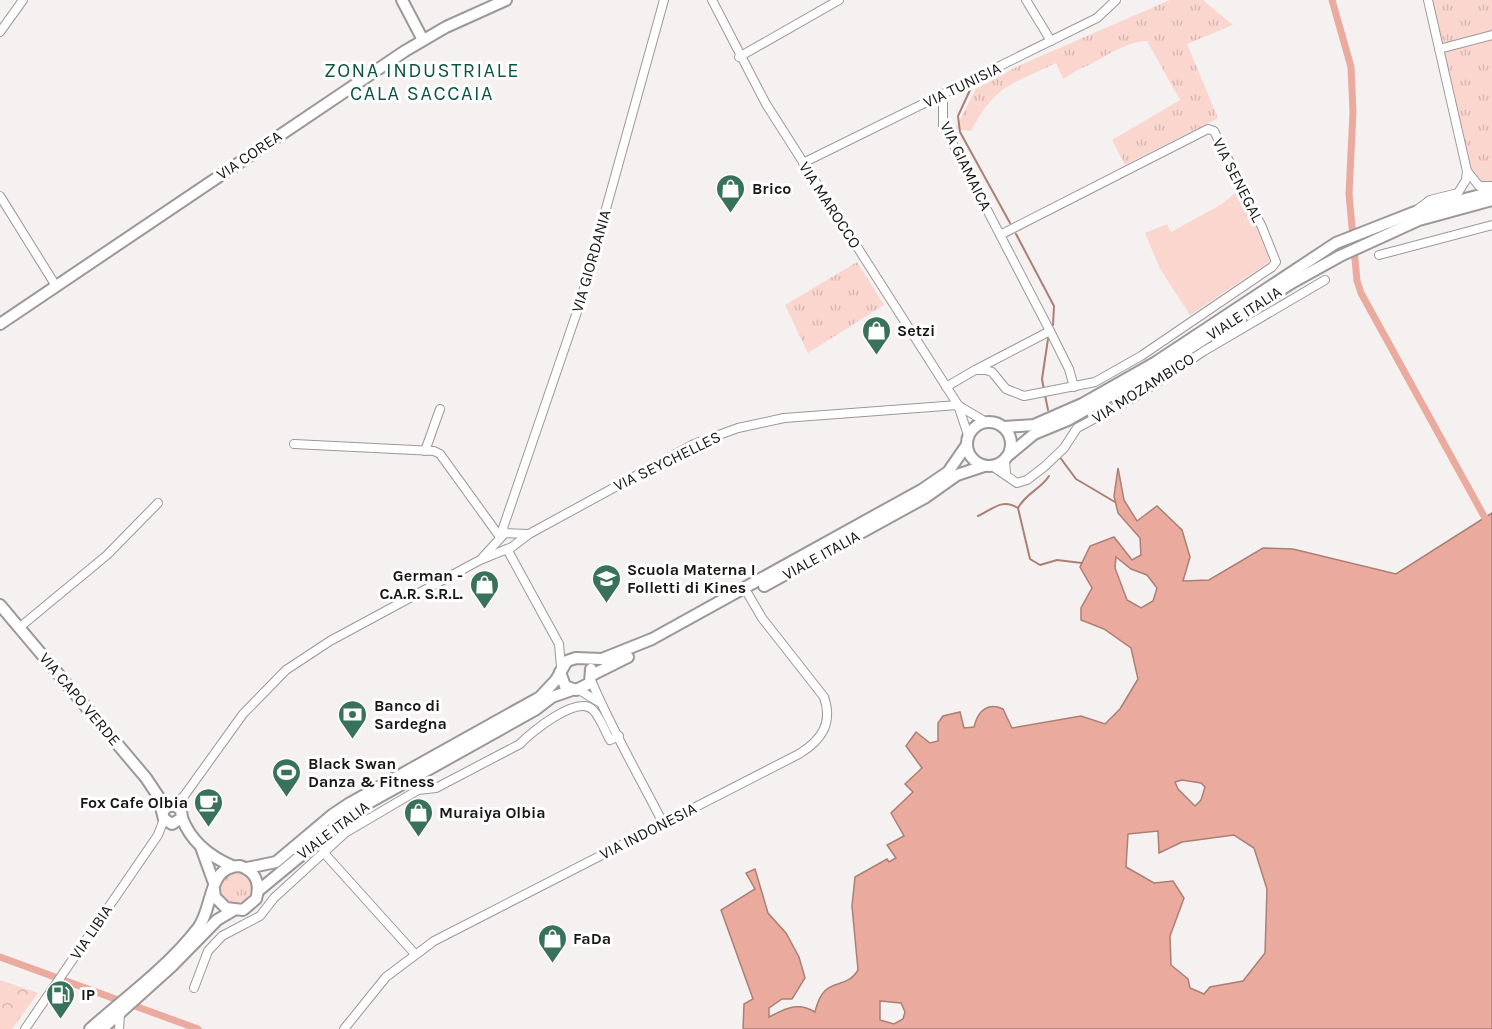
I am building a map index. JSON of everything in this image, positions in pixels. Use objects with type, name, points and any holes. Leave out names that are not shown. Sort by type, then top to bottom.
[{"type":"main road","points":[[402,0],[423,40]]},
{"type":"main road","name":"VIA COREA","points":[[0,324],[423,40],[506,0]]},
{"type":"main road","name":"VIALE ITALIA","points":[[1004,427],[1034,425],[1082,404],[1156,362],[1336,243],[1366,229],[1414,212],[1492,192]]},
{"type":"main road","name":"VIALE ITALIA","points":[[1007,457],[1034,434],[1068,420],[1159,369],[1293,282],[1340,256],[1419,220],[1492,200]]},
{"type":"main road","points":[[986,422],[1004,427],[1011,439],[1007,457],[988,466],[972,459],[967,441],[975,426],[986,422]]},
{"type":"main road","name":"VIALE ITALIA","points":[[579,659],[616,655],[652,639],[902,501],[948,472],[967,441]]},
{"type":"main road","name":"VIALE ITALIA","points":[[592,677],[926,497],[957,475],[988,466]]},
{"type":"main road","name":"VIA CAPO VERDE","points":[[0,605],[173,815]]},
{"type":"main road","points":[[579,659],[589,665],[592,677],[588,686],[575,690],[562,683],[561,670],[579,659]]},
{"type":"main road","name":"VIALE ITALIA","points":[[247,868],[276,862],[332,814],[540,697],[551,686],[561,670]]},
{"type":"main road","name":"VIALE ITALIA","points":[[258,891],[356,810],[535,710],[552,697],[575,690]]},
{"type":"main road","points":[[102,1029],[119,1010],[217,920],[234,910],[250,905],[258,891],[254,874],[247,868],[232,866],[201,847],[173,815]]},
{"type":"main road","points":[[201,847],[220,904],[234,910]]},
{"type":"main road","points":[[135,995],[199,927],[208,910],[219,874],[232,866]]},
{"type":"main road","points":[[90,1029],[119,1010]]},
{"type":"street","points":[[0,32],[23,0]]},
{"type":"street","name":"VIA GIORDANIA","points":[[510,547],[503,528],[579,306],[664,0]]},
{"type":"street","name":"VIA MAROCCO","points":[[712,0],[739,57],[803,163],[958,405],[967,441]]},
{"type":"street","points":[[739,57],[839,0]]},
{"type":"street","points":[[1026,0],[1051,41]]},
{"type":"street","name":"VIA TUNISIA","points":[[803,163],[1051,41],[1106,12],[1116,0]]},
{"type":"street","points":[[1414,212],[1430,200],[1458,193],[1466,180],[1467,171],[1428,0]]},
{"type":"street","points":[[1439,49],[1492,35]]},
{"type":"street","name":"VIA GIAMAICA","points":[[943,94],[943,125],[1000,235]]},
{"type":"street","name":"VIA SENEGAL","points":[[975,370],[992,372],[1014,394],[1045,393],[1095,382],[1122,368],[1272,267],[1276,262],[1262,227],[1214,131],[1208,129],[1000,235]]},
{"type":"street","points":[[1467,171],[1479,186],[1492,186]]},
{"type":"street","points":[[0,196],[56,286]]},
{"type":"street","points":[[1379,255],[1492,225]]},
{"type":"street","points":[[1000,235],[1050,331],[1074,387]]},
{"type":"street","name":"VIA MOZAMBICO","points":[[988,466],[1017,483],[1027,480],[1059,453],[1077,428],[1135,397],[1221,340],[1325,280]]},
{"type":"street","points":[[946,387],[1050,331]]},
{"type":"street","name":"VIA MAROCCO","points":[[958,405],[986,422]]},
{"type":"street","name":"VIA SEYCHELLES","points":[[173,815],[243,714],[286,670],[330,641],[480,560],[510,547],[529,534],[694,444],[738,428],[784,418],[958,405]]},
{"type":"street","points":[[425,451],[440,409]]},
{"type":"street","points":[[294,444],[425,451],[440,454],[490,522],[505,536],[515,562],[559,644],[561,670]]},
{"type":"street","points":[[1005,474],[1007,457]]},
{"type":"street","points":[[20,627],[107,555],[158,503]]},
{"type":"street","points":[[490,522],[506,519]]},
{"type":"street","name":"VIA SEYCHELLES","points":[[480,560],[505,536],[529,534]]},
{"type":"street","name":"VIA INDONESIA","points":[[344,1029],[373,990],[434,941],[799,754],[817,741],[824,732],[828,714],[824,697],[762,618],[748,594]]},
{"type":"street","points":[[559,644],[579,659]]},
{"type":"street","points":[[592,677],[599,702],[663,823]]},
{"type":"street","points":[[575,690],[599,702]]},
{"type":"street","points":[[194,988],[208,951],[222,936],[260,916],[274,898],[359,823],[418,790],[436,788],[520,744],[560,714],[583,705],[593,709],[610,740],[619,736]]},
{"type":"street","name":"VIA LIBIA","points":[[25,1029],[173,815]]},
{"type":"street","points":[[324,853],[415,954]]},
{"type":"street","points":[[119,1010],[119,1029]]},
{"type":"green space","points":[[1170,0],[1203,0],[1233,25],[1187,44],[1218,118],[1125,165],[1112,140],[1180,100],[1147,41],[1121,48],[1063,79],[1056,63],[1016,82],[997,95],[980,115],[971,131],[955,129],[976,89],[1018,66]]},
{"type":"green space","points":[[1428,0],[1492,0],[1492,186],[1484,187],[1472,179]]},
{"type":"green space","points":[[1240,189],[1274,259],[1190,315],[1160,269],[1145,233],[1167,224],[1171,232],[1222,204]]},
{"type":"green space","points":[[857,262],[884,305],[808,353],[785,305]]},
{"type":"green space","points":[[236,873],[247,877],[251,888],[247,899],[236,903],[225,899],[221,888],[225,877]]},
{"type":"green space","points":[[0,980],[38,993],[12,1029],[0,1029]]},
{"type":"shaded area","points":[[1118,468],[1124,500],[1137,521],[1157,506],[1182,530],[1190,557],[1183,581],[1209,580],[1263,548],[1293,549],[1396,574],[1492,513],[1492,1029],[743,1029],[744,1004],[753,999],[721,910],[755,889],[746,873],[755,869],[768,913],[786,933],[799,957],[805,978],[792,999],[782,999],[769,1008],[769,1017],[786,1009],[797,1007],[815,1012],[824,992],[847,981],[858,970],[852,906],[855,877],[887,859],[889,862],[896,858],[887,845],[904,836],[891,813],[913,792],[905,784],[922,768],[906,746],[916,732],[930,743],[938,741],[938,723],[943,716],[960,712],[964,728],[974,727],[978,716],[988,707],[1003,709],[1012,728],[1081,716],[1105,724],[1120,709],[1138,679],[1131,648],[1104,629],[1081,620],[1081,608],[1092,588],[1080,567],[1090,546],[1114,537],[1132,560],[1141,555],[1140,538],[1118,513],[1114,496]],"holes":[[[1116,557],[1131,569],[1147,575],[1157,588],[1153,601],[1141,608],[1127,600],[1115,568]],[[1182,780],[1201,783],[1205,787],[1201,800],[1195,806],[1178,789],[1175,782]],[[1158,831],[1159,853],[1182,842],[1234,835],[1254,848],[1267,889],[1265,953],[1243,981],[1210,987],[1204,994],[1190,988],[1188,979],[1171,965],[1170,936],[1184,898],[1173,881],[1154,883],[1126,867],[1128,834]],[[880,1001],[901,1003],[905,1012],[903,1019],[894,1024],[880,1020]]]},
{"type":"waterway","points":[[1332,0],[1351,67],[1353,112],[1349,194],[1357,281],[1361,293],[1485,518]]},
{"type":"waterway","points":[[970,90],[958,116],[960,132],[1010,223]]},
{"type":"waterway","points":[[1016,234],[1054,306],[1053,325]]},
{"type":"waterway","points":[[1044,390],[1042,379],[1048,339]]},
{"type":"waterway","points":[[1045,395],[1048,410]]},
{"type":"waterway","points":[[1059,456],[1076,479],[1115,502]]},
{"type":"waterway","points":[[1049,476],[1018,508],[1030,559],[1040,565],[1057,560],[1082,563]]},
{"type":"waterway","points":[[978,516],[1002,504],[1018,508]]},
{"type":"waterway","points":[[0,957],[198,1029]]},
{"type":"place","name":"Brico","points":[[731,214]]},
{"type":"place","name":"Setzi","points":[[876,356]]},
{"type":"place","name":"Scuola Materna I Folletti di Kines","points":[[606,604]]},
{"type":"place","name":"German - C.A.R. S.R.L.","points":[[484,610]]},
{"type":"place","name":"Banco di Sardegna","points":[[353,740]]},
{"type":"place","name":"Black Swan Danza & Fitness","points":[[287,798]]},
{"type":"place","name":"Fox Cafe Olbia","points":[[209,828]]},
{"type":"place","name":"Muraiya Olbia","points":[[418,838]]},
{"type":"place","name":"FaDa","points":[[552,964]]},
{"type":"place","name":"IP","points":[[60,1020]]},
{"type":"district","name":"ZONA INDUSTRIALE CALA SACCAIA","points":[[422,82]]}]
